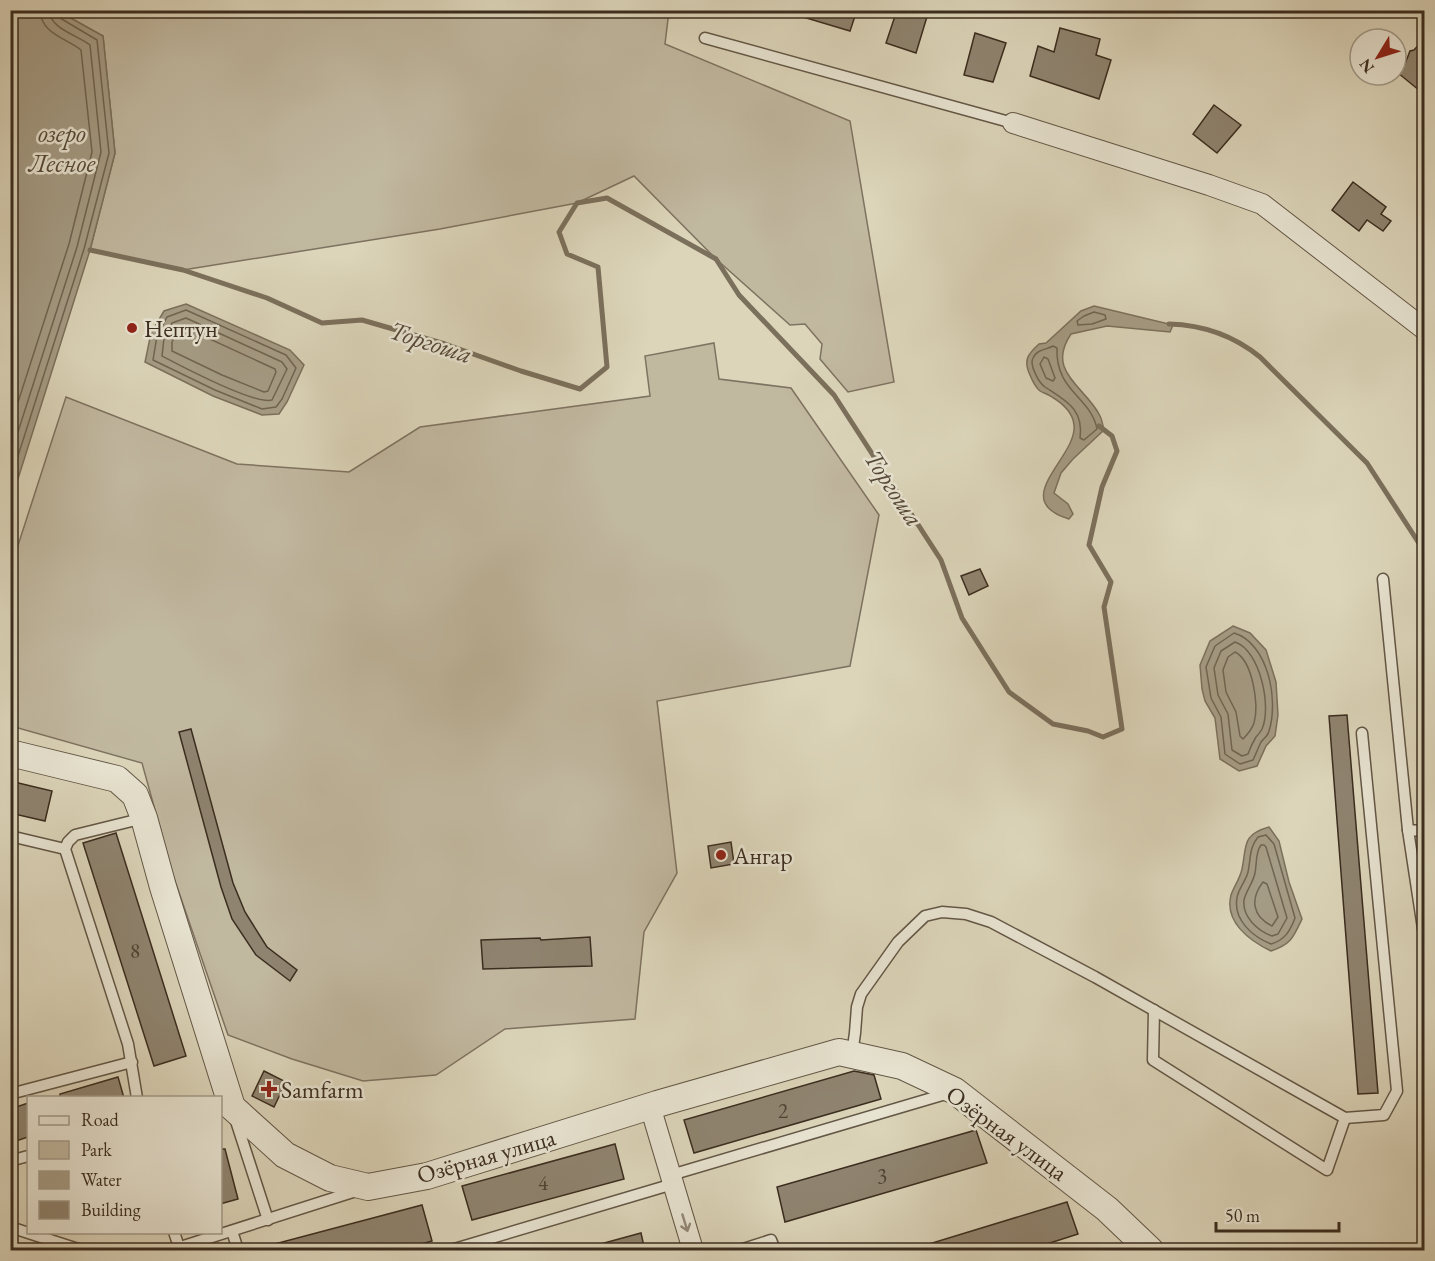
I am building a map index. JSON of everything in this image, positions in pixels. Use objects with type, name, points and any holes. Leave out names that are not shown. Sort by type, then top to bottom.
[{"type":"street","points":[[1013,123],[1262,204],[1425,329]]},
{"type":"street","points":[[10,753],[117,779],[135,795],[232,1107]]},
{"type":"street","name":"Озёрная улица","points":[[232,1107],[285,1155],[330,1178],[368,1187],[427,1176],[650,1106],[839,1052],[902,1066],[955,1091],[1107,1209],[1150,1251]]},
{"type":"street","points":[[650,1106],[693,1251]]},
{"type":"lane","points":[[705,38],[1013,123]]},
{"type":"lane","points":[[1383,579],[1408,830],[1425,935]]},
{"type":"lane","points":[[851,1054],[856,1007],[861,994],[898,942],[925,916],[942,912],[966,914],[991,922],[1154,1010],[1345,1118],[1384,1115],[1397,1091],[1362,733]]},
{"type":"lane","points":[[136,1096],[132,1062],[65,849],[68,842],[75,836],[144,818]]},
{"type":"lane","points":[[1408,830],[1425,831]]},
{"type":"lane","points":[[10,836],[65,849]]},
{"type":"lane","points":[[1154,1010],[1153,1060],[1327,1170],[1345,1118]]},
{"type":"lane","points":[[10,1094],[132,1062]]},
{"type":"lane","points":[[450,1251],[955,1091]]},
{"type":"lane","points":[[232,1107],[268,1220]]},
{"type":"lane","points":[[10,1161],[27,1156]]},
{"type":"lane","points":[[174,1234],[176,1250],[368,1187]]},
{"type":"lane","points":[[10,1227],[27,1233]]},
{"type":"lane","points":[[232,1231],[238,1251]]},
{"type":"lane","points":[[31,1234],[81,1251]]},
{"type":"lane","points":[[740,1251],[771,1240],[775,1251]]},
{"type":"green space","points":[[58,11],[669,11],[665,44],[850,121],[894,382],[848,392],[820,359],[822,344],[805,324],[790,325],[716,259],[634,176],[577,203],[440,229],[183,270],[90,250],[115,153],[103,36]]},
{"type":"green space","points":[[714,343],[719,379],[791,388],[879,515],[850,666],[657,701],[677,873],[644,932],[635,1019],[505,1029],[436,1075],[363,1081],[292,1059],[228,1035],[173,875],[142,763],[11,726],[11,567],[66,397],[237,464],[349,472],[420,427],[650,396],[645,356]]},
{"type":"water","name":"озеро Лесное","points":[[11,10],[58,11],[103,36],[115,153],[90,250],[11,501]]},
{"type":"water","points":[[186,304],[290,350],[304,365],[279,414],[262,415],[213,396],[145,362],[151,333],[164,311]]},
{"type":"water","points":[[1094,306],[1173,325],[1170,332],[1107,326],[1071,334],[1064,347],[1065,369],[1094,406],[1101,418],[1104,430],[1061,473],[1054,493],[1068,504],[1073,514],[1069,519],[1052,511],[1044,501],[1044,489],[1072,437],[1073,421],[1063,405],[1037,388],[1028,370],[1027,361],[1029,354],[1039,344],[1046,343],[1081,311]]},
{"type":"water","points":[[1233,626],[1250,633],[1266,650],[1276,682],[1278,715],[1275,736],[1266,746],[1257,766],[1239,771],[1220,759],[1215,718],[1205,701],[1200,665],[1210,641]]},
{"type":"water","points":[[1269,827],[1279,841],[1289,882],[1302,919],[1291,939],[1283,946],[1271,951],[1247,936],[1235,922],[1230,905],[1231,895],[1241,873],[1249,838]]},
{"type":"building","points":[[794,10],[857,10],[850,31],[793,14]]},
{"type":"building","points":[[897,10],[929,10],[916,53],[886,43]]},
{"type":"building","points":[[1060,28],[1100,39],[1096,55],[1111,60],[1099,99],[1030,76],[1038,46],[1054,52]]},
{"type":"building","points":[[975,33],[1006,43],[993,82],[964,75]]},
{"type":"building","points":[[1425,38],[1425,95],[1408,81],[1408,56],[1410,51],[1414,50]]},
{"type":"building","points":[[1214,105],[1241,125],[1217,153],[1193,134]]},
{"type":"building","points":[[1353,182],[1386,207],[1381,214],[1391,221],[1383,231],[1367,220],[1359,231],[1332,210]]},
{"type":"building","points":[[980,569],[988,586],[969,595],[961,576]]},
{"type":"building","points":[[1347,715],[1378,1093],[1358,1094],[1329,716]]},
{"type":"building","points":[[191,729],[233,883],[245,912],[267,947],[297,970],[290,981],[256,955],[232,919],[221,887],[179,732]]},
{"type":"building","points":[[10,781],[52,791],[45,821],[10,813]]},
{"type":"building","points":[[116,833],[186,1056],[154,1066],[83,843]]},
{"type":"building","name":"Ангар","points":[[731,842],[734,864],[711,868],[708,846]]},
{"type":"building","points":[[590,937],[592,966],[483,969],[481,940]]},
{"type":"building","name":"Samfarm","points":[[264,1071],[286,1082],[274,1107],[252,1096]]},
{"type":"building","points":[[854,1071],[874,1075],[881,1099],[694,1153],[684,1120]]},
{"type":"building","points":[[118,1077],[123,1096],[60,1096],[60,1094]]},
{"type":"building","points":[[27,1103],[27,1137],[10,1143],[10,1109]]},
{"type":"building","points":[[976,1130],[987,1163],[785,1222],[777,1187]]},
{"type":"building","points":[[615,1144],[624,1179],[472,1220],[462,1186]]},
{"type":"building","points":[[222,1149],[225,1149],[238,1199],[222,1203]]},
{"type":"building","points":[[1067,1202],[1078,1234],[1025,1251],[919,1251],[919,1247]]},
{"type":"building","points":[[422,1205],[432,1241],[397,1251],[268,1251],[267,1246]]},
{"type":"building","points":[[641,1233],[645,1251],[594,1251],[593,1246]]},
{"type":"waterway","name":"Торгоша","points":[[90,250],[183,270],[267,298],[322,323],[362,320],[445,344],[580,389],[607,367],[598,267],[567,254],[559,232],[577,203],[607,198],[716,259],[739,295],[834,395],[941,560],[962,618],[1009,692],[1053,724],[1088,731],[1103,737],[1122,729],[1104,607],[1111,582],[1089,545],[1102,487],[1117,451],[1112,436],[1099,426]]},
{"type":"waterway","name":"Торгоша","points":[[1169,324],[1194,326],[1218,333],[1229,337],[1260,357],[1367,463],[1424,551]]},
{"type":"place","name":"Нептун","points":[[132,328]]},
{"type":"place","name":"Ангар","points":[[721,855]]},
{"type":"place","name":"Samfarm","points":[[269,1089]]}]
